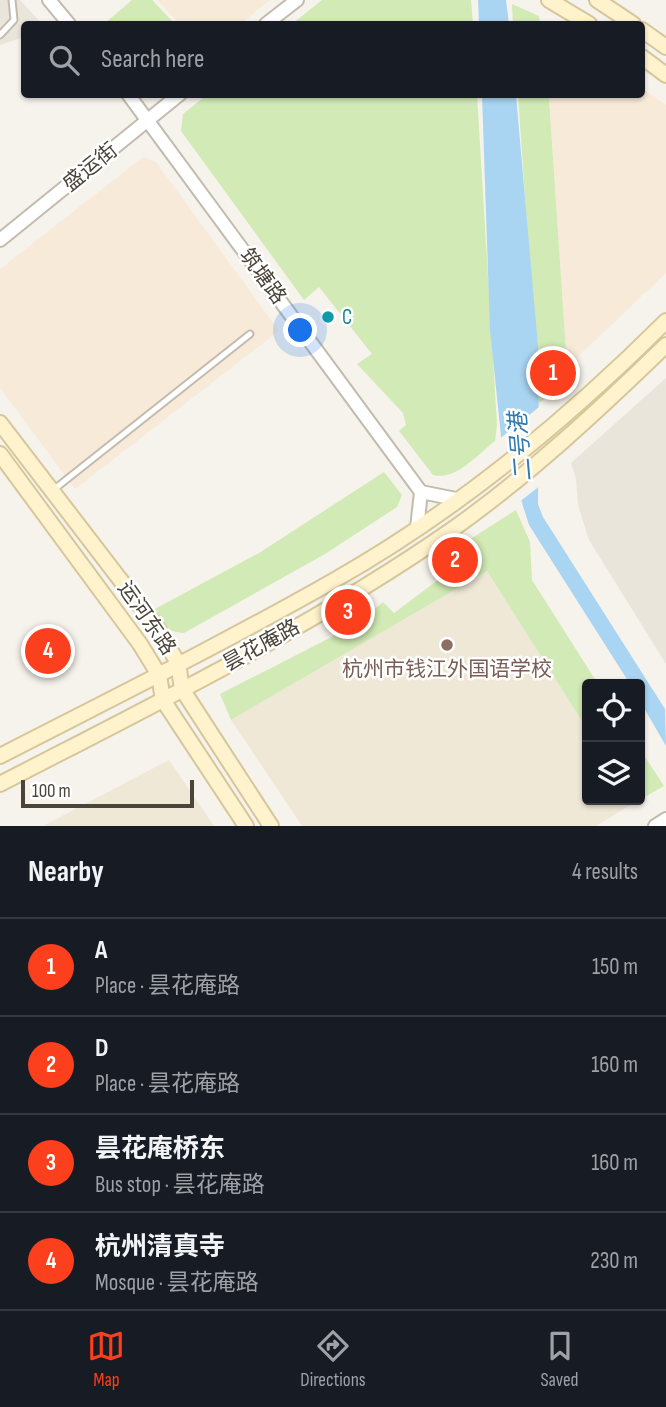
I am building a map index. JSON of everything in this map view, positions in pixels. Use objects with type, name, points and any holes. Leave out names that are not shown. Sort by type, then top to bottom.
[{"type":"main road","points":[[549,0],[584,21]]},
{"type":"main road","points":[[597,0],[628,21]]},
{"type":"main road","points":[[645,32],[666,47]]},
{"type":"main road","points":[[645,59],[666,75]]},
{"type":"main road","name":"昙花庵路","points":[[0,756],[334,581],[417,528],[565,417],[666,321]]},
{"type":"main road","name":"昙花庵路","points":[[0,784],[163,700],[396,567],[496,496],[576,428],[666,345]]},
{"type":"main road","name":"运河东路","points":[[0,422],[158,629],[178,663],[182,689],[271,826]]},
{"type":"main road","name":"运河东路","points":[[0,454],[140,644],[159,675],[163,700],[246,826]]},
{"type":"street","points":[[49,0],[66,21]]},
{"type":"street","points":[[270,21],[297,0]]},
{"type":"street","name":"筑塘路","points":[[131,98],[421,492]]},
{"type":"street","name":"盛运街","points":[[0,240],[175,98]]},
{"type":"street","points":[[417,528],[421,492],[456,499]]},
{"type":"street","points":[[655,826],[666,819]]},
{"type":"lane","points":[[0,35],[14,20],[12,0]]},
{"type":"lane","points":[[52,491],[250,334]]},
{"type":"shaded area","points":[[0,0],[20,0],[39,21],[21,21],[21,38],[0,45]]},
{"type":"shaded area","points":[[157,0],[270,0],[244,21],[177,21]]},
{"type":"shaded area","points":[[645,90],[666,105],[666,273],[567,367],[549,98],[645,98]]},
{"type":"shaded area","points":[[143,157],[156,162],[279,331],[75,489],[0,388],[0,269]]},
{"type":"shaded area","points":[[666,378],[666,664],[589,540],[578,505],[576,479],[571,463]]},
{"type":"shaded area","name":"杭州市钱江外国语学校","points":[[487,571],[582,721],[582,805],[631,805],[596,826],[302,826],[231,720]]},
{"type":"shaded area","points":[[169,760],[214,826],[43,826]]},
{"type":"green space","points":[[132,0],[152,0],[172,21],[108,21]]},
{"type":"green space","points":[[322,0],[471,0],[473,21],[296,21]]},
{"type":"green space","points":[[512,4],[539,16],[540,21],[513,21]]},
{"type":"green space","points":[[203,98],[477,98],[497,425],[495,441],[458,470],[442,476],[433,475],[399,431],[406,425],[403,413],[357,364],[372,354],[319,287],[304,300],[181,131],[183,114]]},
{"type":"green space","points":[[518,98],[549,98],[567,367],[562,386],[539,403]]},
{"type":"green space","points":[[384,472],[402,495],[397,507],[325,554],[184,633],[169,629],[156,615],[153,610],[259,553]]},
{"type":"green space","points":[[516,510],[530,542],[532,580],[595,679],[582,679],[582,721],[487,571],[231,720],[220,694],[357,624],[383,602],[394,613],[470,556],[469,540]]},
{"type":"green space","points":[[645,757],[664,786],[645,797]]},
{"type":"water","points":[[478,0],[506,0],[509,21],[479,21]]},
{"type":"water","name":"二号港","points":[[482,98],[516,98],[539,358],[538,504],[543,517],[665,709],[666,746],[645,710],[645,679],[627,679],[529,525],[501,436],[490,330]]},
{"type":"pier","points":[[544,403],[541,485],[518,503],[498,440]]},
{"type":"place","name":"C","points":[[328,317]]},
{"type":"place","name":"A","points":[[553,373]]},
{"type":"place","name":"D","points":[[455,560]]},
{"type":"place","name":"昙花庵桥东","points":[[348,612]]},
{"type":"place","name":"杭州市钱江外国语学校","points":[[447,645]]},
{"type":"place","name":"杭州清真寺","points":[[48,651]]}]
